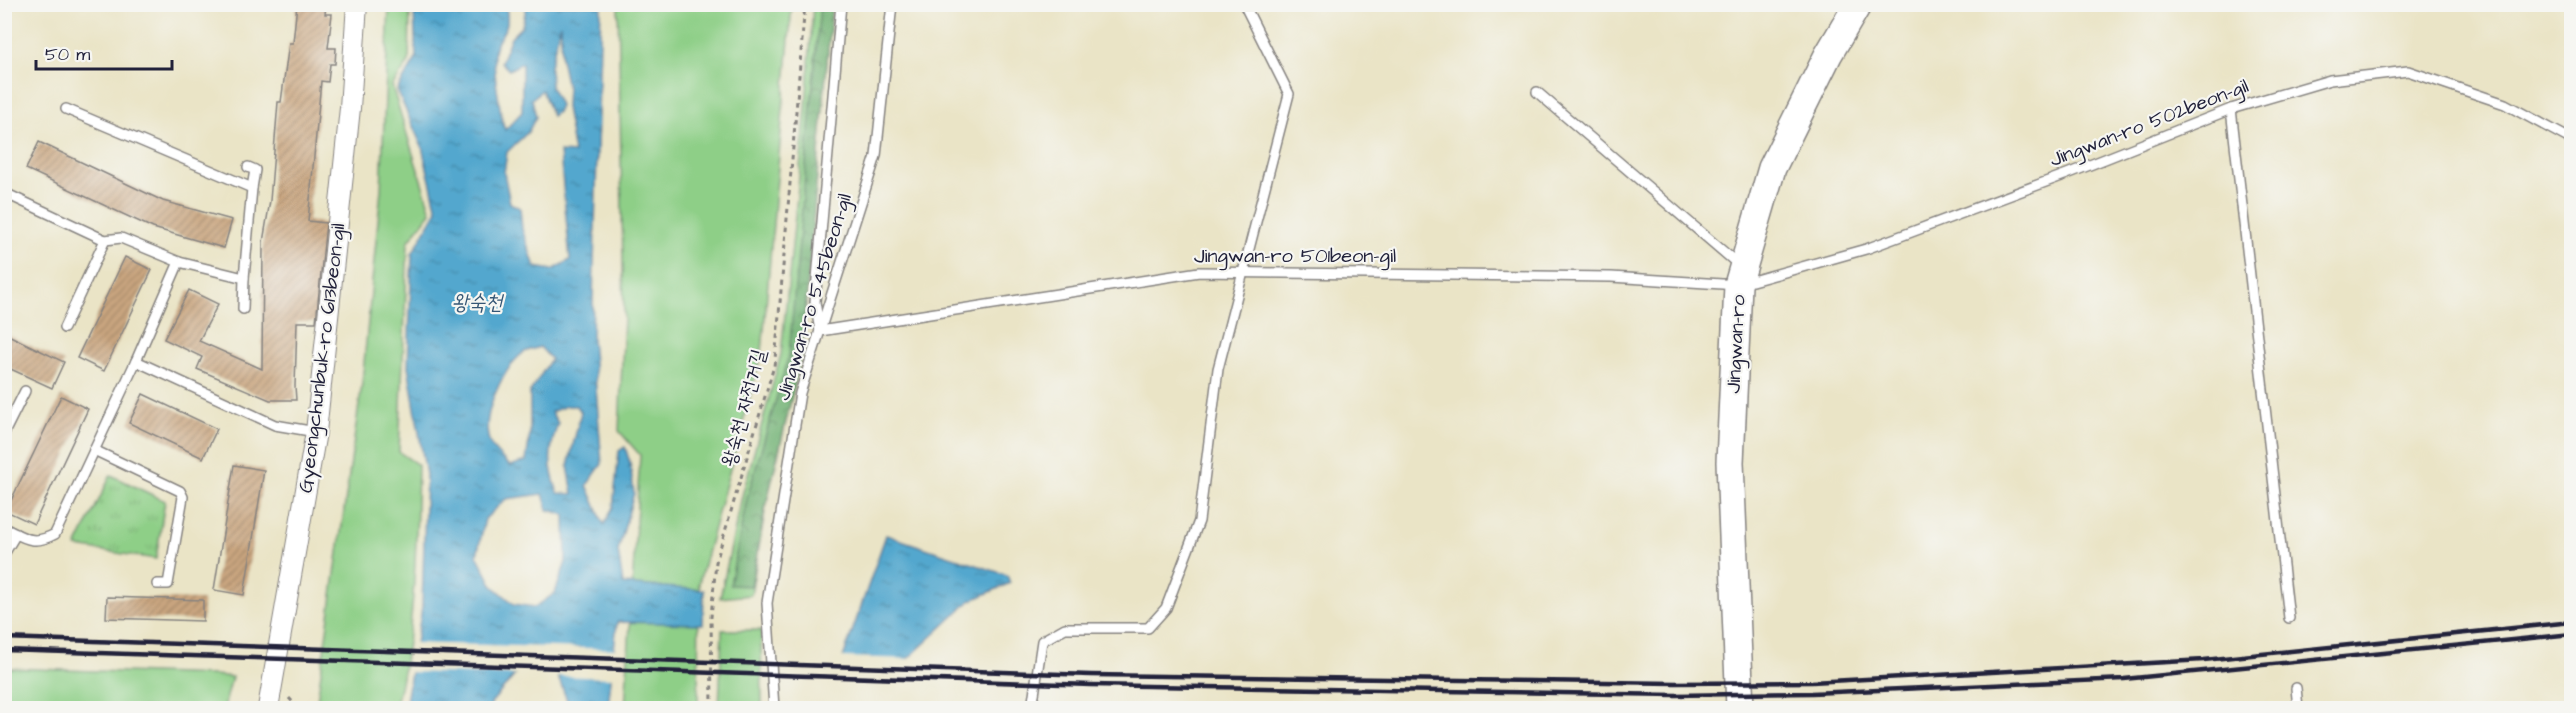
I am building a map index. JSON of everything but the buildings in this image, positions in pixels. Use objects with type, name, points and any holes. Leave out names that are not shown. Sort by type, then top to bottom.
[{"type":"street","name":"Gyeongchunbuk-ro 613beon-gil","points":[[268,708],[316,432],[350,108],[357,4]]},
{"type":"street","name":"Jingwan-ro","points":[[1740,708],[1730,462],[1741,277],[1772,168],[1828,56],[1858,4]]},
{"type":"lane","points":[[820,331],[815,302],[841,4]]},
{"type":"lane","name":"Jingwan-ro 545beon-gil","points":[[774,708],[767,603],[800,393],[876,156],[892,4]]},
{"type":"lane","points":[[1032,708],[1041,640],[1065,628],[1148,628],[1166,608],[1199,522],[1218,369],[1289,94],[1244,4]]},
{"type":"lane","name":"Jingwan-ro 502beon-gil","points":[[1741,277],[1866,249],[2067,174],[2231,109],[2330,80],[2408,71],[2505,104],[2571,140]]},
{"type":"lane","points":[[1537,92],[1741,277]]},
{"type":"lane","points":[[66,109],[252,188]]},
{"type":"lane","points":[[2231,109],[2289,618]]},
{"type":"lane","points":[[243,309],[255,170],[248,167]]},
{"type":"lane","points":[[4,205],[9,195],[105,240],[121,238],[179,262],[244,278]]},
{"type":"lane","points":[[64,328],[105,240]]},
{"type":"lane","points":[[4,528],[31,541],[44,540],[55,534],[136,361],[179,262]]},
{"type":"lane","name":"Jingwan-ro 501beon-gil","points":[[820,331],[1199,272],[1611,278],[1741,277]]},
{"type":"lane","points":[[136,361],[274,425],[316,432]]},
{"type":"lane","points":[[4,433],[25,391]]},
{"type":"lane","points":[[94,450],[180,491],[183,497],[168,584],[157,584]]},
{"type":"lane","points":[[4,554],[16,534]]},
{"type":"lane","points":[[2296,688],[2298,708]]},
{"type":"path","name":"왕숙천 자전거길","points":[[712,708],[711,617],[716,562],[774,366],[805,4]]},
{"type":"green space","points":[[389,5],[412,5],[410,7],[409,62],[392,86],[431,212],[408,242],[399,452],[418,465],[411,618],[395,708],[316,708],[362,383],[381,190]]},
{"type":"green space","points":[[618,5],[792,5],[762,352],[699,583],[698,708],[625,708],[640,455],[619,431],[624,317]]},
{"type":"green space","points":[[813,5],[832,5],[801,358],[766,505],[751,595],[720,598],[742,496],[781,354],[806,108]]},
{"type":"green space","points":[[820,5],[832,5],[801,358],[766,505],[751,586],[730,585],[747,498],[789,355]]},
{"type":"green space","points":[[111,475],[165,501],[156,559],[76,547]]},
{"type":"green space","points":[[722,630],[761,630],[762,708],[719,708]]},
{"type":"green space","points":[[5,668],[232,677],[224,708],[62,708],[19,704],[17,708],[5,708]]},
{"type":"water","name":"왕숙천","points":[[423,5],[506,5],[507,25],[494,54],[497,89],[505,130],[522,112],[522,63],[509,70],[501,62],[511,37],[522,26],[527,5],[601,5],[592,338],[602,464],[587,485],[604,525],[613,507],[619,451],[625,447],[630,463],[634,493],[618,551],[623,584],[704,590],[703,624],[617,622],[608,708],[570,708],[553,664],[527,661],[491,703],[491,708],[405,708],[422,608],[426,475],[408,366],[412,254],[437,210],[422,147],[397,90],[416,59],[414,13]],"holes":[[[561,24],[561,59],[567,87],[566,107],[574,153],[560,152],[570,260],[553,270],[535,267],[522,229],[520,208],[510,203],[504,173],[507,152],[528,132],[536,117],[532,99],[542,90],[552,116],[557,112],[560,105],[551,87],[550,66]],[[540,347],[551,359],[530,392],[530,434],[526,461],[510,466],[491,445],[488,422],[490,409],[500,383],[515,361],[525,352]],[[566,406],[577,406],[581,412],[568,466],[573,494],[558,493],[555,483],[550,458],[558,423],[551,412]],[[543,494],[548,510],[565,515],[566,562],[555,593],[535,607],[514,604],[493,586],[477,555],[485,519],[506,499]]]},
{"type":"water","points":[[886,535],[1007,575],[1010,583],[970,601],[882,683],[838,672]]},
{"type":"pier","points":[[413,643],[617,649],[614,678],[555,676],[551,666],[528,664],[519,675],[408,672]]},
{"type":"pier","points":[[840,657],[913,659],[882,686],[836,675]]},
{"type":"railway","points":[[4,638],[1091,675],[1675,683],[1812,682],[2204,660],[2572,622]]},
{"type":"railway","points":[[4,650],[1091,685],[1675,695],[1812,693],[2124,679],[2572,634]]}]
